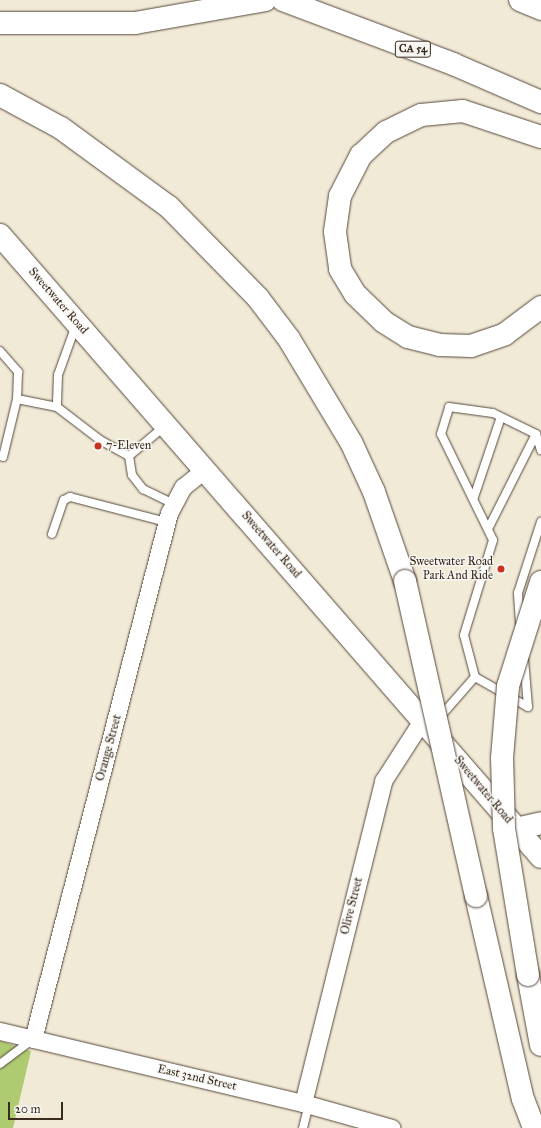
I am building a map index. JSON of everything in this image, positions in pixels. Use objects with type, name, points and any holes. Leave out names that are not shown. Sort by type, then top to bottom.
[{"type":"main road","points":[[0,23],[135,23],[265,0]]},
{"type":"main road","name":"CA 54","points":[[283,0],[453,64],[541,102]]},
{"type":"main road","points":[[520,0],[541,9]]},
{"type":"main road","points":[[0,95],[61,128],[169,207],[258,298],[289,339],[351,442],[374,492],[405,581],[523,1099],[534,1128]]},
{"type":"main road","points":[[541,137],[463,111],[421,115],[386,132],[361,155],[340,196],[335,232],[340,269],[355,294],[408,337],[440,345],[471,346],[505,334],[541,307]]},
{"type":"main road","name":"Sweetwater Road","points":[[0,235],[427,724],[541,857]]},
{"type":"main road","points":[[541,582],[508,686],[502,758],[504,828],[541,1045]]},
{"type":"main road","points":[[516,829],[541,822]]},
{"type":"street","name":"Orange Street","points":[[33,1039],[167,522],[183,487],[205,469]]},
{"type":"street","name":"Olive Street","points":[[306,1103],[383,781],[427,724]]},
{"type":"street","name":"East 32nd Street","points":[[0,1031],[306,1103],[392,1128]]},
{"type":"lane","points":[[57,407],[58,375],[76,322]]},
{"type":"lane","points":[[0,350],[18,372],[17,399],[4,457]]},
{"type":"lane","points":[[17,399],[57,407],[100,440],[129,456]]},
{"type":"lane","points":[[541,450],[536,434],[501,417],[449,407],[441,434],[474,497],[493,540],[464,635],[475,677],[528,707],[518,593],[541,522]]},
{"type":"lane","points":[[474,497],[501,417]]},
{"type":"lane","points":[[129,456],[166,425]]},
{"type":"lane","points":[[488,529],[536,434]]},
{"type":"lane","points":[[129,456],[132,475],[144,489],[174,504]]},
{"type":"lane","points":[[52,534],[64,500],[70,497],[167,522]]},
{"type":"lane","points":[[427,724],[475,677]]},
{"type":"lane","points":[[0,1064],[33,1039]]},
{"type":"lane","points":[[303,1128],[306,1103]]},
{"type":"green space","points":[[0,1041],[31,1051],[13,1128],[0,1128]]},
{"type":"place","name":"7-Eleven","points":[[98,446]]},
{"type":"place","name":"Sweetwater Road Park And Ride","points":[[501,569]]}]
